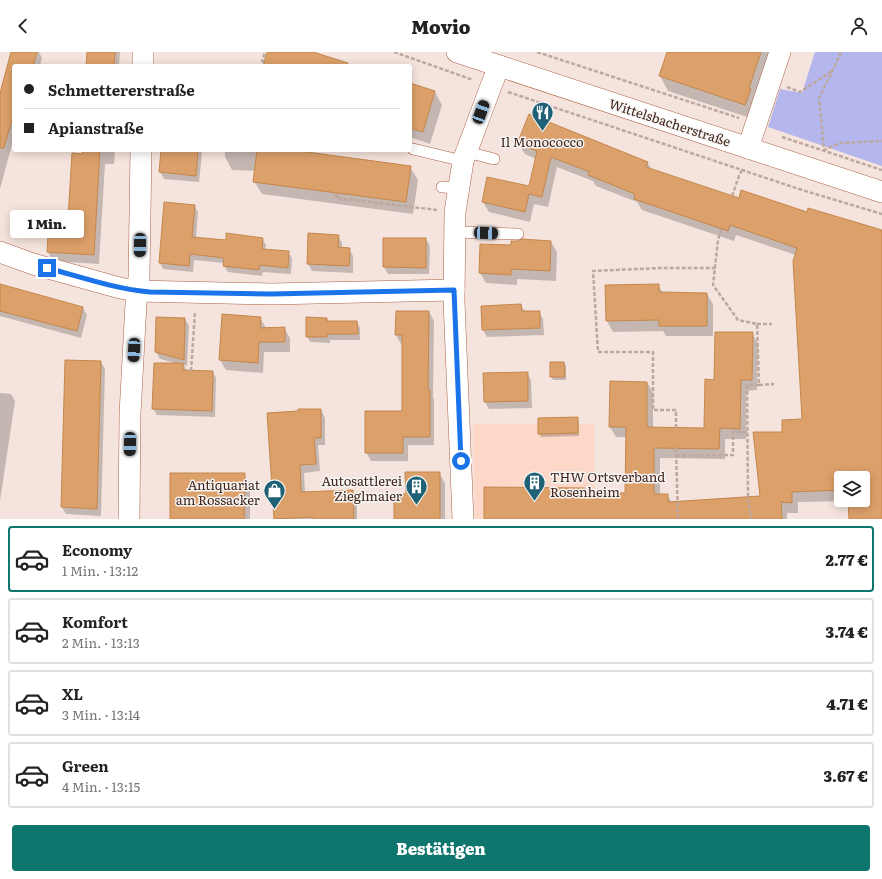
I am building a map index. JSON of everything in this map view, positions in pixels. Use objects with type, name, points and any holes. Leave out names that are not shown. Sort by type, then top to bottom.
[{"type":"street","points":[[143,52],[143,64]]},
{"type":"street","name":"Wittelsbacherstraße","points":[[457,52],[882,192]]},
{"type":"street","points":[[748,148],[780,52]]},
{"type":"street","points":[[463,519],[454,290],[455,222],[450,187],[465,157],[491,86],[500,66]]},
{"type":"street","points":[[129,519],[130,414],[139,277],[142,152]]},
{"type":"street","points":[[0,252],[33,264],[120,288],[137,291],[271,294],[454,290]]},
{"type":"lane","points":[[413,149],[465,157],[494,159]]},
{"type":"lane","points":[[455,222],[518,234]]},
{"type":"path","points":[[264,62],[262,61],[265,52]]},
{"type":"path","points":[[394,52],[802,190],[882,214]]},
{"type":"path","points":[[537,52],[745,120]]},
{"type":"path","points":[[824,150],[819,98],[840,55],[840,52]]},
{"type":"path","points":[[770,82],[800,92],[832,71]]},
{"type":"path","points":[[782,137],[882,170]]},
{"type":"path","points":[[824,150],[840,143],[882,141]]},
{"type":"path","points":[[732,196],[742,170],[748,148]]},
{"type":"path","points":[[337,194],[336,198],[455,222]]},
{"type":"path","points":[[721,229],[718,240],[713,285],[738,320],[757,324],[772,324]]},
{"type":"path","points":[[676,428],[676,410],[654,410],[653,352],[598,352],[593,270],[715,268]]},
{"type":"path","points":[[191,371],[196,293]]},
{"type":"path","points":[[757,324],[759,384]]},
{"type":"path","points":[[751,519],[748,498],[747,385],[774,384]]},
{"type":"path","points":[[676,456],[733,455],[733,432],[747,432]]},
{"type":"path","points":[[676,448],[678,519]]},
{"type":"shaded area","points":[[815,52],[882,52],[882,166],[768,127],[780,89],[802,93]]},
{"type":"shaded area","points":[[473,424],[594,424],[595,519],[475,519]]},
{"type":"building","points":[[11,52],[37,52],[34,64],[12,64],[12,120],[4,148],[0,148],[0,93]]},
{"type":"building","points":[[87,52],[115,52],[114,64],[86,64]]},
{"type":"building","points":[[267,52],[313,52],[348,63],[348,64],[264,64]]},
{"type":"building","points":[[667,52],[761,52],[745,105],[659,76]]},
{"type":"building","points":[[412,84],[435,91],[423,132],[412,129]]},
{"type":"building","points":[[529,114],[648,162],[646,167],[739,198],[741,190],[807,212],[808,208],[882,230],[882,519],[849,519],[848,507],[870,507],[870,471],[834,471],[834,490],[792,492],[792,503],[781,502],[782,519],[484,519],[484,487],[585,488],[585,492],[625,493],[626,427],[609,427],[610,381],[647,382],[647,427],[704,428],[705,379],[714,380],[715,332],[753,332],[752,380],[741,380],[740,429],[720,428],[719,449],[654,448],[654,494],[668,494],[668,502],[760,496],[753,432],[782,432],[782,420],[802,419],[793,261],[797,248],[730,225],[728,231],[634,199],[635,194],[588,175],[590,172],[551,157],[542,197],[529,194],[525,212],[482,202],[487,177],[529,186],[537,151],[517,144]]},
{"type":"building","points":[[82,152],[100,152],[94,255],[47,252],[48,234],[67,235],[72,153],[82,154]]},
{"type":"building","points":[[161,152],[198,152],[196,176],[159,172]]},
{"type":"building","points":[[257,152],[307,152],[411,166],[406,202],[253,182]]},
{"type":"building","points":[[164,202],[195,205],[192,237],[226,240],[226,233],[263,238],[262,249],[289,251],[288,268],[260,265],[259,270],[223,266],[224,258],[190,254],[189,266],[159,263]]},
{"type":"building","points":[[308,233],[339,235],[338,247],[350,248],[349,266],[307,264]]},
{"type":"building","points":[[383,238],[426,238],[426,268],[383,267]]},
{"type":"building","points":[[522,239],[551,241],[550,271],[511,269],[511,275],[479,273],[480,244],[511,245],[511,241],[518,241]]},
{"type":"building","points":[[0,284],[83,307],[77,331],[0,311]]},
{"type":"building","points":[[659,284],[659,292],[707,293],[707,326],[659,326],[659,320],[606,321],[605,285]]},
{"type":"building","points":[[521,304],[522,311],[540,311],[540,328],[482,330],[481,306]]},
{"type":"building","points":[[396,311],[429,311],[428,390],[430,390],[430,437],[403,437],[403,453],[365,453],[365,411],[402,411],[402,335],[395,335]]},
{"type":"building","points":[[222,314],[261,317],[260,328],[285,327],[285,342],[259,342],[258,363],[219,360]]},
{"type":"building","points":[[156,317],[185,318],[184,360],[155,352]]},
{"type":"building","points":[[306,317],[327,318],[327,321],[357,321],[358,334],[327,334],[327,337],[306,337]]},
{"type":"building","points":[[65,360],[101,361],[97,509],[61,507]]},
{"type":"building","points":[[550,362],[564,362],[565,377],[550,377]]},
{"type":"building","points":[[154,363],[183,363],[183,370],[213,371],[212,411],[152,409]]},
{"type":"building","points":[[528,372],[528,401],[484,402],[483,373]]},
{"type":"building","points":[[298,409],[321,409],[321,438],[314,438],[316,464],[300,465],[301,492],[353,490],[354,519],[313,519],[313,517],[274,519],[267,413],[298,411]]},
{"type":"building","points":[[578,417],[578,433],[538,434],[538,418]]},
{"type":"building","name":"Autosattlerei Zieglmaier","points":[[405,472],[440,472],[440,519],[394,519],[394,494],[406,494]]},
{"type":"building","points":[[170,473],[245,473],[244,519],[170,519]]},
{"type":"place","name":"Il Monococco","points":[[542,132]]},
{"type":"place","name":"THW Ortsverband Rosenheim","points":[[535,502]]},
{"type":"place","name":"Autosattlerei Zieglmaier","points":[[417,506]]},
{"type":"place","name":"Antiquariat am Rossacker","points":[[275,510]]},
{"type":"route","points":[[47,268],[120,288],[150,292],[271,294],[454,290],[461,461]]}]
